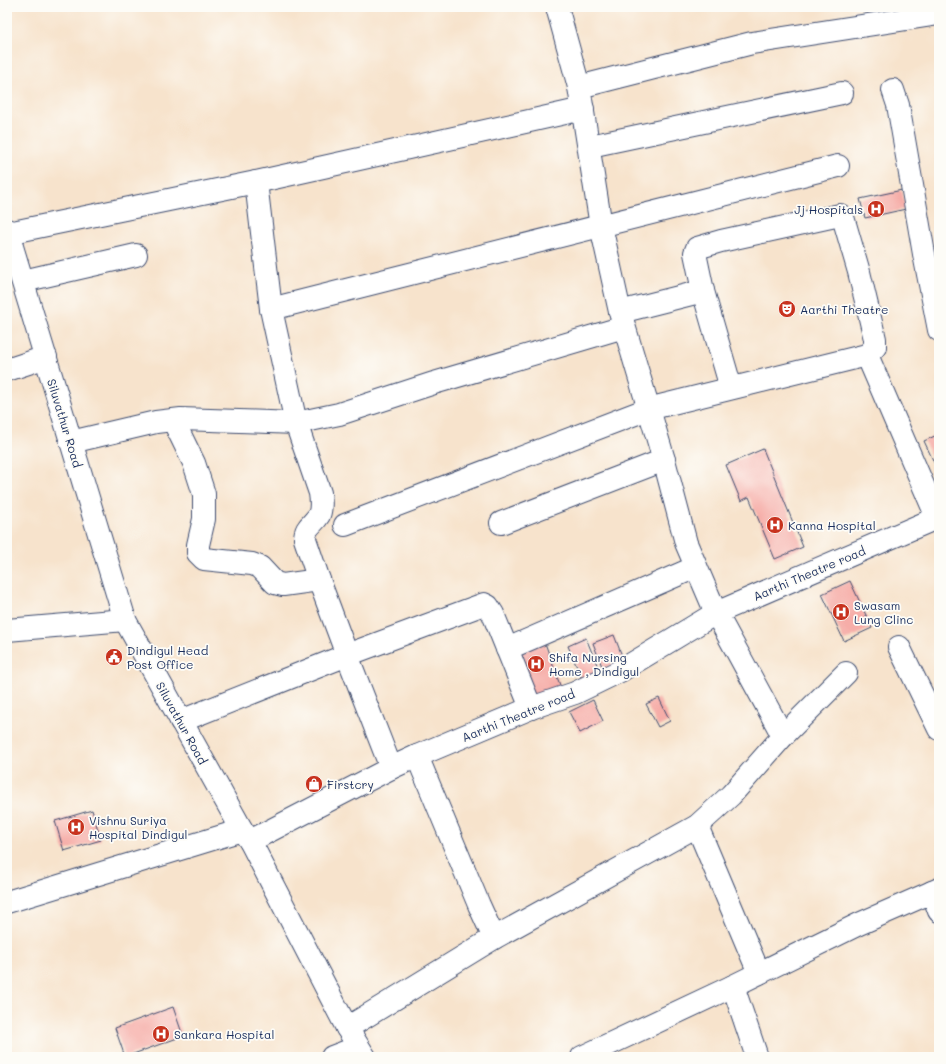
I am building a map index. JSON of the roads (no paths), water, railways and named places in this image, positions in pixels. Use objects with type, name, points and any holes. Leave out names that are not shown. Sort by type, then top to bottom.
[{"type":"street","points":[[557,7],[580,87],[601,226],[622,319],[664,460],[686,543],[716,613],[783,736]]},
{"type":"street","points":[[580,87],[752,43],[939,14]]},
{"type":"street","points":[[893,90],[898,104],[931,252],[939,330]]},
{"type":"street","points":[[590,146],[842,93]]},
{"type":"street","points":[[7,232],[256,182],[583,108]]},
{"type":"street","points":[[271,309],[838,166]]},
{"type":"street","points":[[256,182],[271,309],[296,424],[320,493],[321,503],[319,514],[305,533],[307,545],[347,655],[391,768]]},
{"type":"street","points":[[345,525],[648,409],[867,355],[875,347],[875,339],[860,272],[843,217],[840,214],[729,239],[697,248],[695,253],[703,291],[730,388]]},
{"type":"street","name":"Siluvathur Road","points":[[7,232],[125,620],[246,836],[357,1044]]},
{"type":"street","points":[[23,281],[136,255]]},
{"type":"street","points":[[71,442],[156,422],[181,419],[296,424],[340,414],[703,291]]},
{"type":"street","points":[[867,355],[938,520]]},
{"type":"street","points":[[7,370],[46,357]]},
{"type":"street","points":[[173,420],[194,463],[204,494],[204,519],[198,546],[198,553],[204,559],[256,565],[260,567],[275,584],[283,585],[319,580]]},
{"type":"street","points":[[501,524],[664,460]]},
{"type":"street","name":"Aarthi Theatre road","points":[[7,902],[246,836],[417,756],[531,708],[575,693],[620,671],[716,613],[938,520]]},
{"type":"street","points":[[507,649],[696,567]]},
{"type":"street","points":[[181,721],[347,655],[484,604],[488,606],[493,614],[531,708]]},
{"type":"street","points":[[7,630],[125,620]]},
{"type":"street","points":[[899,647],[939,729]]},
{"type":"street","points":[[332,1057],[357,1044],[494,938],[697,826],[731,795],[783,736],[846,673]]},
{"type":"street","points":[[417,756],[494,938]]},
{"type":"street","points":[[697,826],[759,973]]},
{"type":"street","points":[[582,1057],[733,986],[858,924],[937,897]]},
{"type":"street","points":[[733,986],[757,1057]]},
{"type":"place","name":"Jj Hospitals","points":[[876,209]]},
{"type":"place","name":"Aarthi Theatre","points":[[787,309]]},
{"type":"place","name":"Kanna Hospital","points":[[775,525]]},
{"type":"place","name":"Swasam Lung Clinc","points":[[841,612]]},
{"type":"place","name":"Dindigul Head Post Office","points":[[114,657]]},
{"type":"place","name":"Shifa Nursing Home , Dindigul","points":[[536,664]]},
{"type":"place","name":"Firstcry","points":[[314,784]]},
{"type":"place","name":"Vishnu Suriya Hospital Dindigul","points":[[76,827]]},
{"type":"place","name":"Sankara Hospital","points":[[161,1034]]}]
